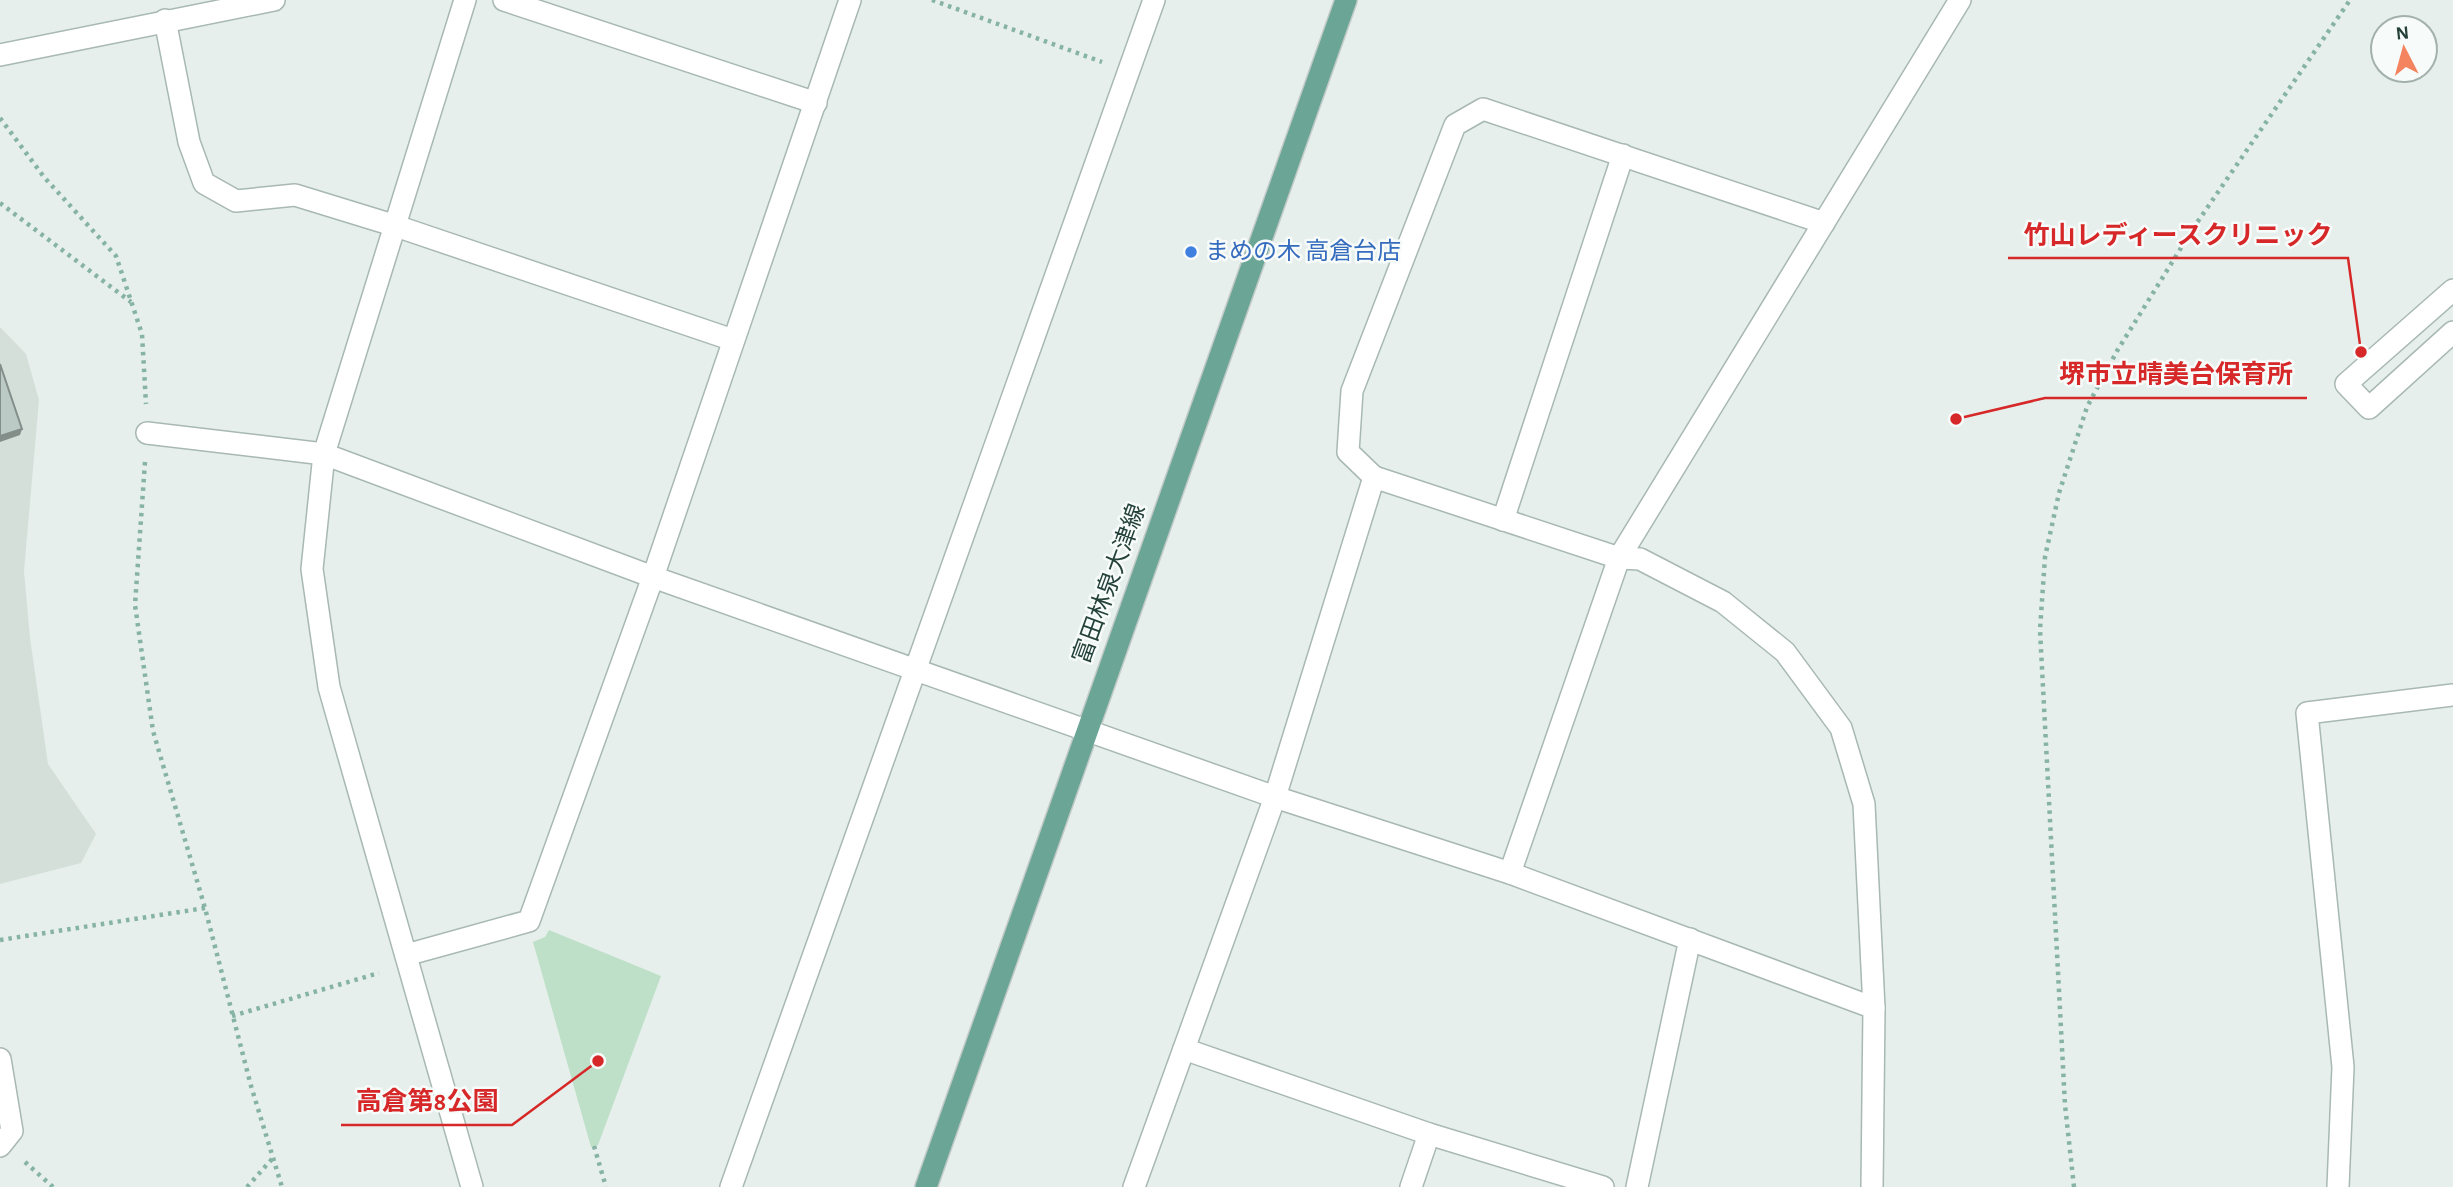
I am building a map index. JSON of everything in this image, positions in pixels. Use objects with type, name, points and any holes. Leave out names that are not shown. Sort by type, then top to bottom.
[{"type":"main road","name":"富田林泉大津線","points":[[926,1187],[1346,0]]},
{"type":"street","points":[[0,55],[274,0]]},
{"type":"street","points":[[465,0],[324,454],[312,569],[329,687],[472,1187]]},
{"type":"street","points":[[504,0],[816,103]]},
{"type":"street","points":[[408,960],[528,921],[653,577],[850,0]]},
{"type":"street","points":[[731,1187],[1154,0]]},
{"type":"street","points":[[1510,873],[1619,558],[1960,0]]},
{"type":"street","points":[[165,20],[189,142],[204,183],[236,201],[295,195],[396,226],[733,340]]},
{"type":"street","points":[[1824,223],[1483,109],[1455,125],[1352,391],[1348,452],[1374,477],[1619,558],[1640,559],[1723,602],[1785,652],[1841,728],[1864,804],[1874,1008],[1872,1187]]},
{"type":"street","points":[[1503,520],[1623,155]]},
{"type":"street","points":[[2453,290],[2347,384],[2369,408],[2453,332]]},
{"type":"street","points":[[147,433],[324,454],[653,577],[1275,797],[1510,873],[1874,1008]]},
{"type":"street","points":[[1134,1187],[1275,797],[1374,477]]},
{"type":"street","points":[[2338,1187],[2343,1068],[2307,713],[2453,695]]},
{"type":"street","points":[[1637,1187],[1690,939]]},
{"type":"street","points":[[1184,1049],[1429,1134],[1603,1187]]},
{"type":"street","points":[[0,1059],[12,1132],[0,1146]]},
{"type":"street","points":[[1411,1187],[1429,1134]]},
{"type":"path","points":[[932,0],[1129,72]]},
{"type":"path","points":[[2074,1187],[2066,1105],[2040,630],[2045,557],[2059,493],[2087,407],[2118,351],[2194,227],[2350,0]]},
{"type":"path","points":[[0,118],[44,177],[116,256],[142,334],[147,433],[135,606],[153,731],[282,1187]]},
{"type":"path","points":[[0,203],[131,302]]},
{"type":"path","points":[[0,940],[205,908]]},
{"type":"path","points":[[232,1016],[408,960]]},
{"type":"path","points":[[594,1146],[606,1187]]},
{"type":"path","points":[[247,1187],[273,1158]]},
{"type":"shaded area","points":[[0,327],[26,354],[39,400],[24,571],[30,638],[48,764],[96,834],[81,863],[0,884]]},
{"type":"green space","points":[[549,930],[661,976],[598,1145],[591,1147],[533,942],[545,937]]},
{"type":"building","points":[[0,364],[22,429],[0,436]]},
{"type":"place","name":"まめの木 高倉台店","points":[[1191,252]]},
{"type":"place","name":"竹山レディースクリニック","points":[[2361,352]]},
{"type":"place","name":"堺市立晴美台保育所","points":[[1956,419]]},
{"type":"place","name":"高倉第8公園","points":[[598,1061]]}]
